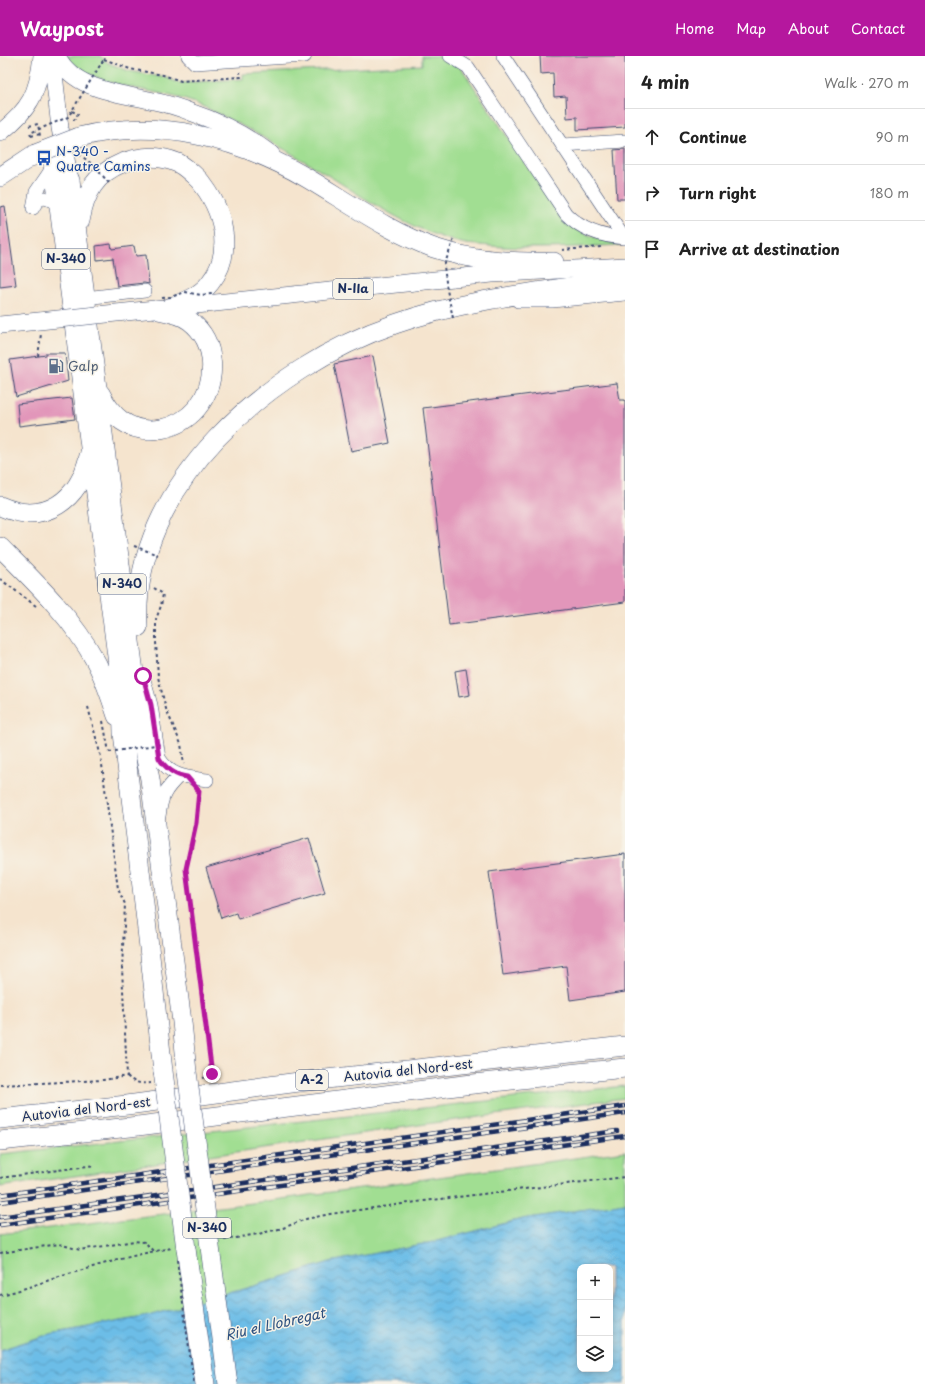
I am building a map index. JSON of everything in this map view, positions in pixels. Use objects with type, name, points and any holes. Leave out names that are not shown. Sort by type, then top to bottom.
[{"type":"highway","points":[[0,177],[33,145],[113,130],[133,128],[174,130],[214,138],[260,154],[290,168],[408,237],[434,247],[472,258],[512,262],[554,262]]},
{"type":"highway","points":[[78,236],[82,211],[86,198],[98,178],[115,166],[147,157],[158,158],[179,164],[189,170],[209,194],[220,218],[223,231],[223,255],[216,275],[203,290],[189,300],[162,308]]},
{"type":"highway","name":"N-340","points":[[53,160],[122,695],[123,733],[163,1071],[205,1384]]},
{"type":"highway","name":"N-340","points":[[70,180],[144,749],[157,828],[228,1384]]},
{"type":"highway","points":[[150,779],[152,748],[138,635],[139,590],[147,554],[168,502],[209,446],[232,423],[270,391],[306,366],[351,342],[393,324],[452,307],[625,279]]},
{"type":"highway","points":[[97,388],[104,401],[114,414],[123,422],[142,429],[153,430],[171,426],[190,415],[199,405],[206,394],[212,374],[212,363],[207,341],[202,332],[189,320],[162,308]]},
{"type":"highway","points":[[0,506],[22,513],[44,511],[65,499],[75,489],[84,472],[90,448]]},
{"type":"highway","points":[[0,547],[43,590],[66,617],[89,649],[103,679],[123,733]]},
{"type":"highway","points":[[0,565],[43,590]]},
{"type":"highway","name":"Autovia del Nord-est","points":[[0,1119],[127,1105],[307,1081],[625,1046]]},
{"type":"highway","name":"Autovia del Nord-est","points":[[0,1141],[130,1127],[456,1086],[625,1068]]},
{"type":"main road","points":[[0,133],[20,116],[28,106],[37,86],[43,56]]},
{"type":"main road","name":"N-340","points":[[43,56],[53,160]]},
{"type":"main road","name":"N-340","points":[[52,56],[60,128],[70,180]]},
{"type":"main road","points":[[57,56],[67,71],[85,82],[108,91],[173,106],[202,116],[250,140],[270,152],[290,168]]},
{"type":"main road","name":"N-IIa","points":[[492,274],[554,262],[625,257]]},
{"type":"main road","name":"N-IIa","points":[[0,325],[492,274],[625,266]]},
{"type":"street","points":[[188,56],[195,63],[305,56]]},
{"type":"street","points":[[450,56],[468,67],[566,214],[572,220],[589,230],[610,237],[624,238]]},
{"type":"street","points":[[466,56],[479,83]]},
{"type":"street","points":[[503,56],[624,238]]},
{"type":"street","points":[[562,145],[625,141]]},
{"type":"street","points":[[53,160],[49,173],[36,192],[33,208],[36,201],[42,198],[59,205]]},
{"type":"street","points":[[86,298],[145,291]]},
{"type":"street","points":[[496,299],[526,302],[552,301],[625,294]]},
{"type":"street","points":[[143,676],[151,705],[159,758],[162,763],[183,777],[207,780]]},
{"type":"street","points":[[157,828],[161,800],[164,794],[168,787],[183,777]]},
{"type":"path","points":[[33,145],[30,133],[68,117],[104,59],[130,69],[163,75],[181,81],[240,77]]},
{"type":"path","points":[[72,111],[78,114],[74,120],[72,120]]},
{"type":"path","points":[[33,145],[36,135],[34,131]]},
{"type":"path","points":[[36,135],[40,134]]},
{"type":"path","points":[[82,156],[95,167],[109,183]]},
{"type":"path","points":[[453,318],[444,266],[454,239]]},
{"type":"path","points":[[451,315],[458,313]]},
{"type":"path","points":[[134,546],[158,555]]},
{"type":"path","points":[[155,557],[156,552]]},
{"type":"path","points":[[0,579],[40,609]]},
{"type":"path","points":[[163,594],[161,606],[156,619],[158,677],[166,710],[180,744],[183,777],[199,791],[196,823],[186,869],[212,1074]]},
{"type":"path","points":[[0,1086],[103,1080],[127,1076],[122,968],[125,904],[118,889],[101,757],[88,707]]},
{"type":"path","points":[[103,719],[109,752],[162,744]]},
{"type":"path","points":[[0,1178],[95,1165]]},
{"type":"path","points":[[225,1240],[283,1228],[330,1214],[424,1200],[625,1177]]},
{"type":"path","points":[[0,1252],[58,1244],[80,1250],[134,1241],[145,1242],[153,1251]]},
{"type":"path","points":[[0,1295],[153,1251],[172,1248]]},
{"type":"green space","points":[[66,56],[100,56],[108,63],[129,71],[167,78],[179,83],[243,79],[243,74],[422,65],[422,56],[445,56],[458,63],[563,220],[576,229],[597,238],[620,245],[523,248],[466,244],[449,240],[432,234],[398,218],[253,131],[219,114],[186,100],[130,87],[93,76],[78,67]]},
{"type":"green space","points":[[625,1086],[625,1098],[426,1124],[0,1187],[0,1154]]},
{"type":"green space","points":[[625,1151],[625,1203],[522,1219],[433,1242],[330,1262],[254,1286],[149,1316],[50,1334],[0,1350],[0,1234],[253,1203]]},
{"type":"water","name":"Riu el Llobregat","points":[[625,1203],[625,1384],[0,1384],[0,1350],[50,1334],[149,1316],[254,1286],[330,1262],[433,1242],[522,1219]]},
{"type":"building","points":[[540,56],[625,56],[625,127],[577,130],[577,117],[567,118],[566,96],[554,97],[553,73],[541,74]]},
{"type":"building","points":[[625,149],[625,199],[617,199],[614,150]]},
{"type":"building","points":[[5,206],[16,285],[0,287],[0,207]]},
{"type":"building","points":[[111,244],[112,249],[134,246],[136,256],[146,255],[149,284],[144,283],[117,286],[113,258],[97,260],[96,246]]},
{"type":"building","points":[[46,353],[65,353],[68,381],[16,397],[10,360],[46,355]]},
{"type":"building","points":[[373,356],[390,443],[351,451],[334,364]]},
{"type":"building","points":[[617,383],[620,400],[625,400],[625,602],[449,625],[423,408]]},
{"type":"building","points":[[72,398],[75,419],[19,426],[17,404]]},
{"type":"building","points":[[466,669],[470,695],[459,697],[455,671]]},
{"type":"building","points":[[309,838],[325,893],[238,919],[236,913],[221,918],[206,868]]},
{"type":"building","points":[[625,854],[625,992],[570,1000],[566,966],[503,975],[489,872]]},
{"type":"railway","points":[[0,1195],[625,1106]]},
{"type":"railway","points":[[0,1202],[625,1113]]},
{"type":"railway","points":[[0,1217],[617,1131]]},
{"type":"railway","points":[[0,1225],[625,1136]]},
{"type":"place","name":"N-340 - Quatre Camins","points":[[44,158]]},
{"type":"place","name":"Galp","points":[[56,366]]},
{"type":"route","points":[[143,676],[151,705],[157,753],[159,758],[162,763],[179,776],[187,777],[199,791],[196,823],[186,869],[212,1074]]}]
